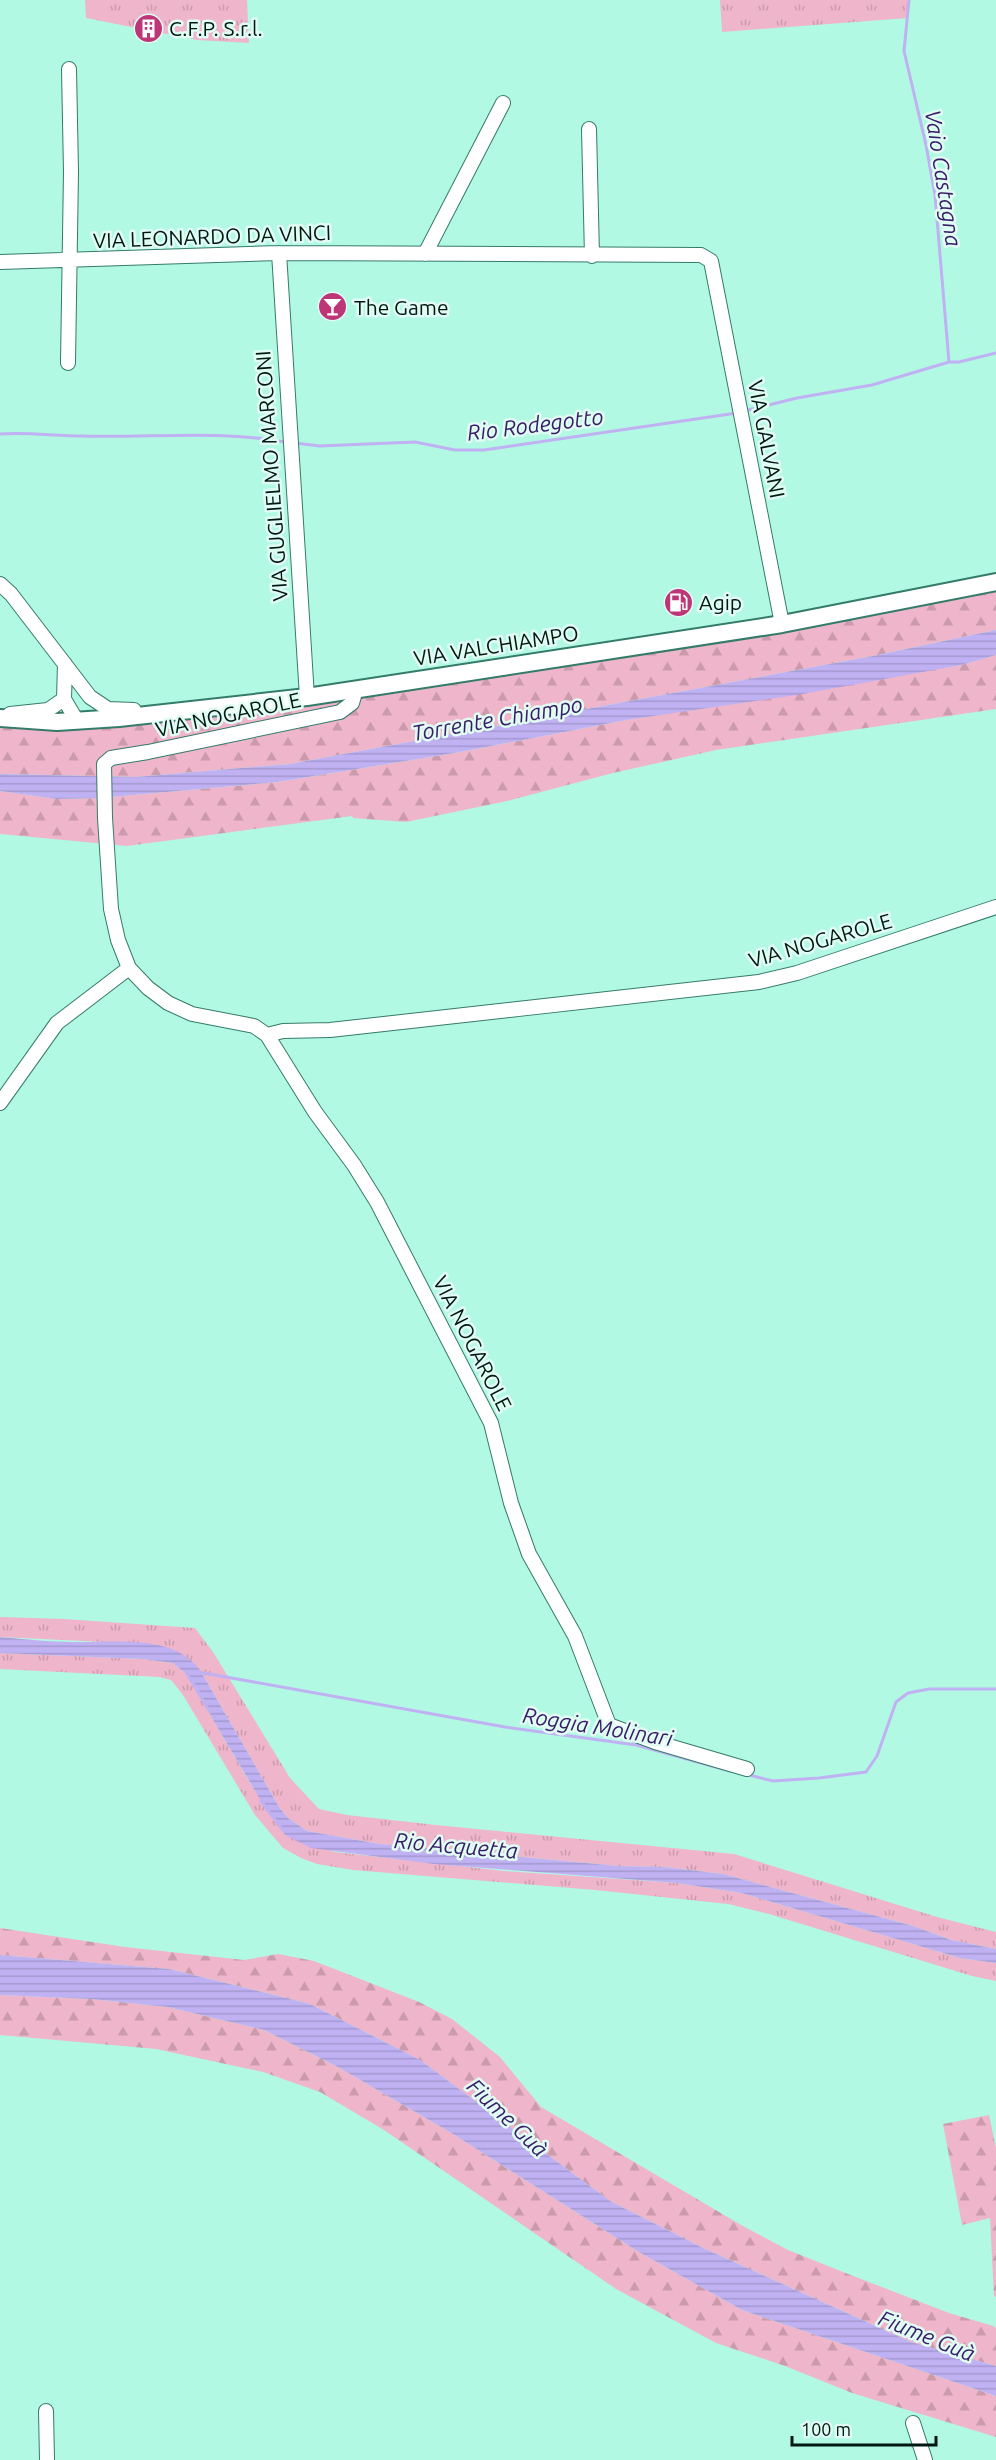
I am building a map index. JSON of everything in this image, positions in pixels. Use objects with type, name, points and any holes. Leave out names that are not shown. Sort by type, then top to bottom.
[{"type":"main road","name":"VIA VALCHIAMPO","points":[[0,716],[57,722],[77,721],[307,697],[782,624],[996,582]]},
{"type":"street","points":[[68,363],[71,172],[69,69]]},
{"type":"street","points":[[424,255],[503,103]]},
{"type":"street","points":[[589,129],[592,256]]},
{"type":"street","name":"VIA LEONARDO DA VINCI","points":[[0,262],[70,262],[279,253],[701,255],[711,261]]},
{"type":"street","name":"VIA GUGLIELMO MARCONI","points":[[279,253],[307,697]]},
{"type":"street","name":"VIA GALVANI","points":[[711,261],[782,624]]},
{"type":"street","points":[[0,584],[11,594],[85,690],[99,704],[108,709],[175,712]]},
{"type":"street","points":[[65,664],[64,699],[77,721]]},
{"type":"street","name":"VIA NOGAROLE","points":[[129,968],[118,940],[111,909],[104,764],[111,758],[340,712],[352,703],[356,689]]},
{"type":"street","points":[[77,721],[85,690]]},
{"type":"street","points":[[0,716],[48,710],[64,699]]},
{"type":"street","name":"VIA NOGAROLE","points":[[747,1769],[655,1742],[609,1725],[575,1636],[529,1554],[511,1503],[491,1423],[377,1202],[354,1165],[315,1112],[267,1035],[283,1031],[307,1032],[342,1029],[759,982],[797,972],[992,908]]},
{"type":"street","points":[[0,1103],[57,1023],[129,968],[148,988],[168,1003],[192,1014],[254,1026],[267,1035]]},
{"type":"street","points":[[45,2411],[47,2460]]},
{"type":"street","points":[[913,2423],[925,2460]]},
{"type":"green space","points":[[85,0],[247,0],[249,43],[197,40],[86,18]]},
{"type":"green space","points":[[720,0],[909,0],[908,18],[722,32]]},
{"type":"green space","points":[[996,584],[996,630],[873,656],[290,764],[136,777],[0,774],[0,723],[108,723]]},
{"type":"green space","points":[[996,655],[996,709],[716,750],[613,773],[507,801],[406,822],[353,818],[352,816],[127,846],[0,834],[0,791],[57,799],[99,798],[277,782],[460,752],[626,720],[961,665]]},
{"type":"green space","points":[[0,1617],[195,1628],[213,1652],[290,1778],[319,1809],[347,1815],[436,1825],[734,1854],[937,1917],[996,1932],[996,1949],[951,1940],[913,1926],[723,1874],[664,1867],[618,1866],[379,1844],[307,1831],[288,1818],[279,1807],[200,1670],[124,1643],[0,1637]]},
{"type":"green space","points":[[0,1653],[143,1659],[173,1663],[190,1677],[198,1689],[213,1720],[250,1783],[285,1835],[335,1852],[504,1871],[677,1883],[742,1893],[960,1958],[996,1963],[996,1981],[972,1976],[769,1914],[728,1904],[595,1890],[353,1870],[317,1864],[283,1848],[255,1815],[183,1695],[171,1680],[159,1677],[0,1669]]},
{"type":"green space","points":[[0,1928],[125,1947],[244,1960],[278,1954],[314,1961],[419,2002],[452,2019],[500,2057],[541,2107],[741,2225],[788,2250],[949,2313],[993,2326],[996,2328],[996,2366],[911,2342],[703,2248],[610,2201],[420,2060],[310,2004],[169,1969],[0,1955]]},
{"type":"green space","points":[[0,1995],[92,1999],[168,2007],[264,2030],[338,2067],[453,2134],[639,2252],[742,2310],[996,2396],[996,2437],[852,2393],[785,2366],[716,2343],[616,2289],[384,2130],[320,2092],[263,2072],[156,2049],[0,2035]]},
{"type":"green space","points":[[989,2115],[996,2148],[996,2297],[994,2296],[990,2218],[962,2225],[943,2124]]},
{"type":"shaded area","points":[[996,630],[996,655],[961,665],[797,695],[626,720],[460,752],[277,782],[99,798],[57,799],[0,791],[0,774],[136,777],[290,764],[873,656]]},
{"type":"shaded area","points":[[0,1637],[65,1642],[142,1642],[174,1650],[188,1658],[200,1670],[279,1807],[288,1818],[307,1831],[379,1844],[618,1866],[664,1867],[723,1874],[913,1926],[951,1940],[996,1949],[996,1963],[960,1958],[742,1893],[677,1883],[434,1864],[311,1848],[285,1835],[267,1811],[213,1720],[198,1689],[190,1677],[173,1663],[143,1659],[0,1653]]},
{"type":"shaded area","points":[[0,1955],[169,1969],[310,2004],[420,2060],[610,2201],[703,2248],[911,2342],[996,2366],[996,2396],[742,2310],[639,2252],[453,2134],[338,2067],[264,2030],[168,2007],[92,1999],[0,1995]]},
{"type":"waterway","name":"Vaio Castagna","points":[[909,0],[904,51],[935,195],[949,362]]},
{"type":"waterway","name":"Rio Rodegotto","points":[[744,411],[797,398],[872,385],[949,362],[959,362],[996,353]]},
{"type":"waterway","name":"Rio Rodegotto","points":[[295,443],[320,446],[415,442],[455,450],[484,450],[737,413]]},
{"type":"waterway","name":"Rio Rodegotto","points":[[0,434],[210,435],[285,442]]},
{"type":"waterway","name":"Roggia Molinari","points":[[198,1672],[505,1727],[636,1745],[730,1771]]},
{"type":"waterway","name":"Rio Acquetta","points":[[187,1674],[210,1712]]},
{"type":"waterway","name":"Roggia Molinari","points":[[745,1774],[773,1781],[866,1772],[877,1756],[896,1702],[908,1693],[929,1689],[996,1689]]},
{"type":"waterway","name":"Rio Acquetta","points":[[261,1801],[282,1829]]},
{"type":"place","name":"C.F.P. S.r.l.","points":[[148,28]]},
{"type":"place","name":"The Game","points":[[333,307]]},
{"type":"place","name":"Agip","points":[[678,602]]},
{"type":"water label","name":"Torrente Chiampo","points":[[497,718]]},
{"type":"water label","name":"Fiume Guà","points":[[508,2117]]},
{"type":"water label","name":"Fiume Guà","points":[[927,2335]]}]
